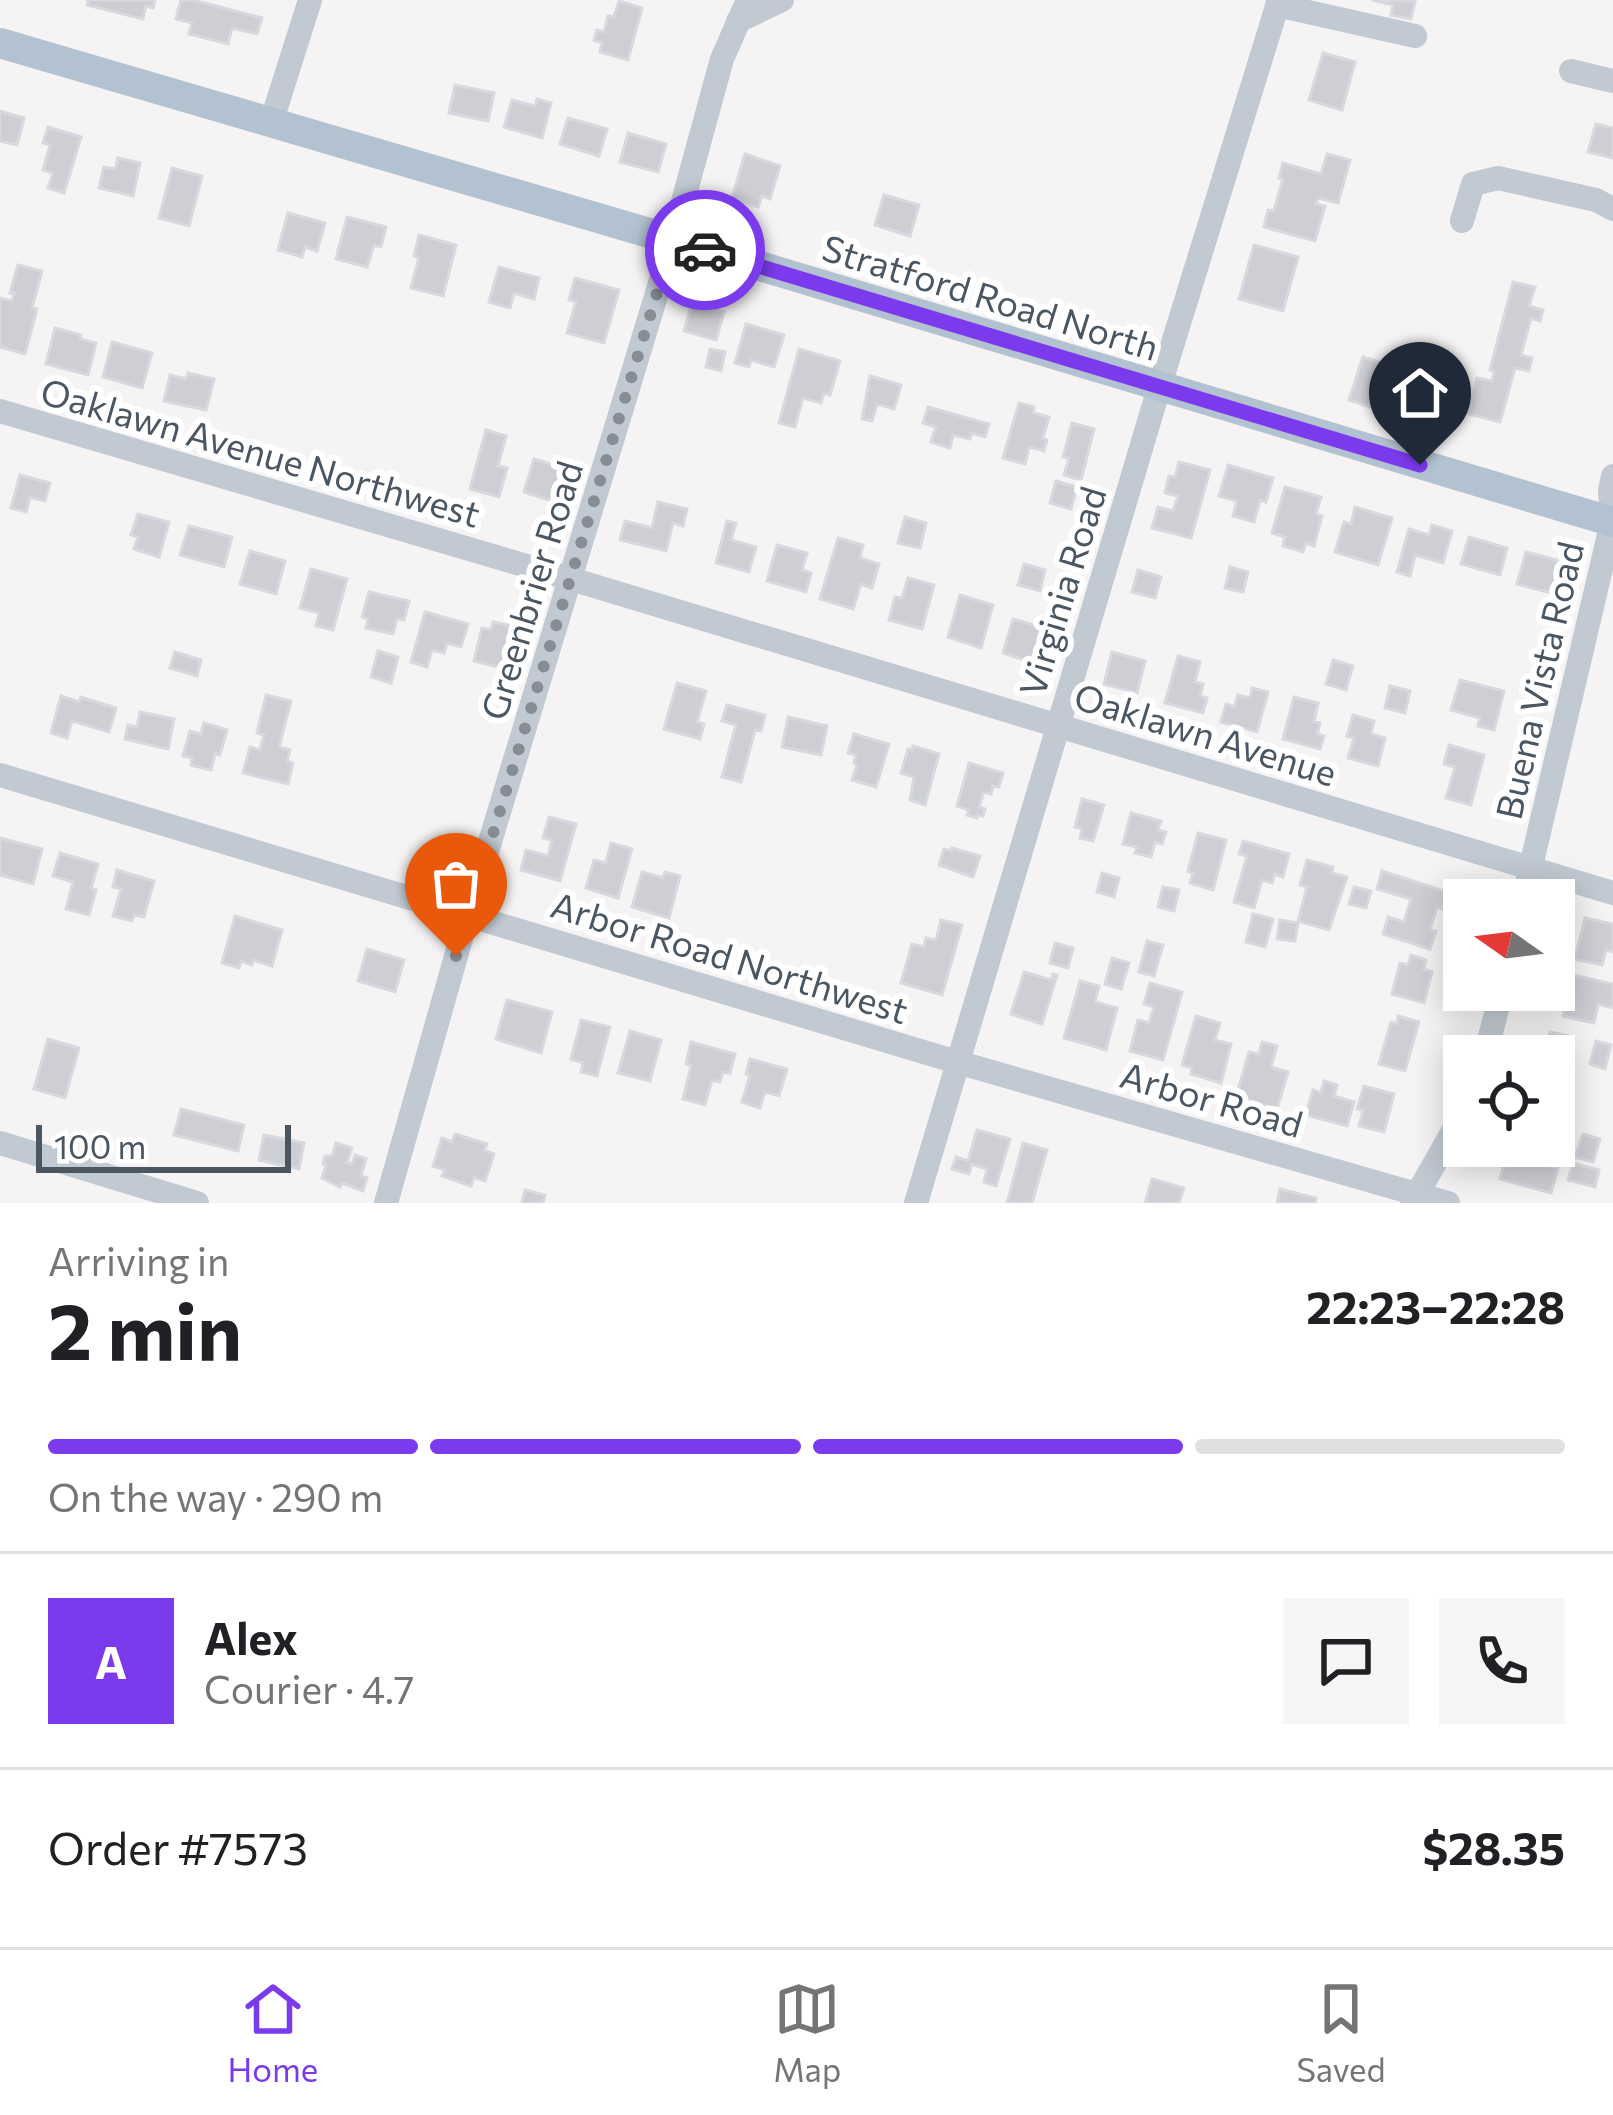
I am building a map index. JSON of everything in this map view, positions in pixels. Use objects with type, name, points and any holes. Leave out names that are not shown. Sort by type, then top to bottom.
[{"type":"main road","name":"Stratford Road North","points":[[0,43],[1613,521]]},
{"type":"street","points":[[271,123],[310,0]]},
{"type":"street","points":[[743,11],[782,0]]},
{"type":"street","points":[[1278,2],[1414,36]]},
{"type":"street","name":"Virginia Road","points":[[916,1203],[1278,2]]},
{"type":"street","name":"Greenbrier Road","points":[[386,1203],[468,914],[673,240],[722,59],[743,11]]},
{"type":"street","points":[[1571,71],[1613,81]]},
{"type":"street","points":[[1462,221],[1473,184],[1498,178],[1596,200],[1613,209]]},
{"type":"street","name":"Oaklawn Avenue Northwest","points":[[0,411],[571,579]]},
{"type":"street","name":"Buena Vista Road","points":[[1527,879],[1613,521],[1613,476]]},
{"type":"street","name":"Oaklawn Avenue","points":[[571,579],[1613,892]]},
{"type":"street","name":"Arbor Road Northwest","points":[[0,775],[957,1062]]},
{"type":"street","name":"Arbor Road","points":[[957,1062],[1416,1199],[1448,1203]]},
{"type":"street","points":[[0,1143],[197,1203]]},
{"type":"street","points":[[1416,1199],[1443,1150]]},
{"type":"building","points":[[88,0],[155,0],[153,8],[146,6],[143,19],[87,5]]},
{"type":"building","points":[[181,0],[262,18],[257,34],[232,28],[228,44],[189,34],[192,23],[176,19]]},
{"type":"building","points":[[1372,0],[1415,1],[1411,19],[1391,15],[1393,5]]},
{"type":"building","points":[[619,1],[642,8],[628,60],[600,52],[602,43],[594,40],[597,30],[604,32],[608,16],[614,17]]},
{"type":"building","points":[[1323,53],[1355,62],[1342,110],[1309,100]]},
{"type":"building","points":[[455,85],[494,93],[488,121],[449,113]]},
{"type":"building","points":[[537,99],[551,103],[542,138],[504,127],[512,100],[535,106]]},
{"type":"building","points":[[0,111],[24,118],[17,145],[0,141]]},
{"type":"building","points":[[568,118],[607,129],[599,156],[560,144]]},
{"type":"building","points":[[1596,124],[1613,128],[1613,158],[1588,152]]},
{"type":"building","points":[[48,127],[81,137],[64,193],[48,188],[53,173],[43,170],[50,145],[43,143]]},
{"type":"building","points":[[628,133],[666,144],[658,172],[620,162]]},
{"type":"building","points":[[745,154],[780,166],[770,199],[762,196],[758,207],[732,198]]},
{"type":"building","points":[[1327,154],[1350,160],[1338,203],[1318,198],[1316,204],[1325,206],[1315,241],[1264,227],[1268,210],[1274,211],[1283,163],[1321,174]]},
{"type":"building","points":[[118,158],[140,163],[133,196],[99,188],[104,167],[115,169]]},
{"type":"building","points":[[172,168],[202,176],[189,226],[159,218]]},
{"type":"building","points":[[884,195],[919,205],[910,236],[875,225]]},
{"type":"building","points":[[288,213],[325,223],[317,251],[305,247],[302,257],[278,250]]},
{"type":"building","points":[[347,217],[386,227],[381,247],[374,245],[367,267],[336,259]]},
{"type":"building","points":[[419,235],[456,245],[443,296],[411,288]]},
{"type":"building","points":[[1254,245],[1298,257],[1283,311],[1239,299]]},
{"type":"building","points":[[18,265],[42,271],[25,354],[0,347],[0,298],[12,301]]},
{"type":"building","points":[[499,267],[539,278],[534,299],[514,293],[510,308],[489,302]]},
{"type":"building","points":[[575,278],[619,290],[604,343],[567,333],[576,302],[569,300]]},
{"type":"building","points":[[1513,282],[1535,287],[1529,306],[1543,310],[1540,321],[1531,318],[1521,355],[1532,358],[1529,371],[1515,368],[1500,422],[1468,414],[1477,378],[1492,381],[1494,371],[1490,370]]},
{"type":"building","points":[[692,303],[724,312],[716,340],[684,331]]},
{"type":"building","points":[[746,324],[784,335],[774,367],[751,360],[749,367],[735,363]]},
{"type":"building","points":[[55,328],[96,343],[88,375],[46,364]]},
{"type":"building","points":[[112,342],[152,353],[142,388],[103,377]]},
{"type":"building","points":[[710,349],[725,352],[721,371],[706,367]]},
{"type":"building","points":[[799,349],[840,361],[830,395],[824,393],[821,403],[803,398],[795,427],[779,423]]},
{"type":"building","points":[[1363,357],[1452,386],[1438,429],[1349,400]]},
{"type":"building","points":[[188,373],[214,379],[206,410],[164,401],[170,375],[186,379]]},
{"type":"building","points":[[870,376],[901,385],[894,409],[877,404],[872,421],[862,419]]},
{"type":"building","points":[[1019,403],[1049,417],[1044,451],[1029,447],[1025,464],[1003,458]]},
{"type":"building","points":[[928,407],[989,424],[985,437],[953,435],[950,448],[931,442],[936,427],[923,423]]},
{"type":"building","points":[[1072,423],[1094,429],[1081,480],[1064,475],[1069,458],[1063,457]]},
{"type":"building","points":[[486,430],[506,436],[498,466],[507,468],[499,497],[470,489]]},
{"type":"building","points":[[534,459],[560,467],[558,475],[569,478],[561,504],[524,492]]},
{"type":"building","points":[[1179,462],[1210,470],[1191,538],[1152,528],[1158,507],[1173,511],[1178,496],[1165,493]]},
{"type":"building","points":[[1228,465],[1273,478],[1254,522],[1233,516],[1237,501],[1219,496]]},
{"type":"building","points":[[20,475],[50,483],[45,501],[30,497],[26,512],[11,508]]},
{"type":"building","points":[[1056,481],[1077,487],[1071,509],[1050,503]]},
{"type":"building","points":[[1285,487],[1321,497],[1316,514],[1322,516],[1314,546],[1306,543],[1303,552],[1283,546],[1285,537],[1272,533]]},
{"type":"building","points":[[658,502],[687,509],[683,526],[673,523],[666,551],[620,540],[625,521],[652,528]]},
{"type":"building","points":[[1355,507],[1392,518],[1378,565],[1335,552],[1344,522],[1351,524]]},
{"type":"building","points":[[138,514],[169,522],[159,557],[134,549],[138,537],[131,535]]},
{"type":"building","points":[[905,517],[926,523],[920,548],[898,543]]},
{"type":"building","points":[[727,521],[736,523],[731,540],[756,547],[749,572],[716,563]]},
{"type":"building","points":[[1432,525],[1452,531],[1443,563],[1415,555],[1410,576],[1397,572],[1409,529],[1429,535]]},
{"type":"building","points":[[189,526],[232,537],[224,567],[180,555]]},
{"type":"building","points":[[1469,537],[1507,548],[1500,575],[1461,564]]},
{"type":"building","points":[[838,538],[863,545],[860,558],[879,564],[872,588],[861,584],[853,609],[820,599]]},
{"type":"building","points":[[777,545],[807,553],[802,570],[811,573],[806,592],[767,581]]},
{"type":"building","points":[[250,551],[285,561],[276,594],[240,584]]},
{"type":"building","points":[[1526,552],[1564,562],[1555,594],[1517,584]]},
{"type":"building","points":[[1024,564],[1045,570],[1040,591],[1018,585]]},
{"type":"building","points":[[1230,567],[1248,572],[1243,592],[1225,588]]},
{"type":"building","points":[[311,569],[347,579],[333,630],[316,626],[319,613],[300,608]]},
{"type":"building","points":[[1138,570],[1161,577],[1155,598],[1132,592]]},
{"type":"building","points":[[908,578],[934,585],[922,629],[889,620],[895,597],[902,598]]},
{"type":"building","points":[[369,592],[409,601],[404,620],[397,619],[393,634],[366,628],[368,619],[362,617]]},
{"type":"building","points":[[960,595],[993,605],[981,648],[948,637]]},
{"type":"building","points":[[425,612],[468,624],[461,647],[447,643],[444,653],[432,650],[427,667],[411,662]]},
{"type":"building","points":[[1013,619],[1041,627],[1031,662],[1003,653]]},
{"type":"building","points":[[493,622],[526,629],[519,657],[513,656],[509,670],[474,661],[482,628],[491,630]]},
{"type":"building","points":[[378,651],[398,657],[391,683],[371,677]]},
{"type":"building","points":[[175,652],[201,660],[197,676],[170,668]]},
{"type":"building","points":[[1112,652],[1145,661],[1137,693],[1104,684]]},
{"type":"building","points":[[1178,656],[1200,662],[1195,682],[1203,684],[1200,696],[1207,698],[1203,713],[1165,703]]},
{"type":"building","points":[[1333,660],[1353,666],[1346,690],[1326,684]]},
{"type":"building","points":[[1460,680],[1504,691],[1494,730],[1478,726],[1480,718],[1451,710]]},
{"type":"building","points":[[677,683],[706,691],[697,722],[704,724],[700,739],[664,729]]},
{"type":"building","points":[[1390,686],[1410,691],[1405,713],[1385,708]]},
{"type":"building","points":[[1252,688],[1268,692],[1257,732],[1221,722],[1226,704],[1234,707],[1238,695],[1250,698]]},
{"type":"building","points":[[266,695],[291,701],[279,747],[290,750],[287,761],[293,763],[288,784],[243,773],[250,747],[260,750],[264,735],[257,733]]},
{"type":"building","points":[[61,696],[116,708],[109,732],[72,721],[67,738],[51,733]]},
{"type":"building","points":[[1294,697],[1318,703],[1314,722],[1320,723],[1317,734],[1324,736],[1320,749],[1283,739]]},
{"type":"building","points":[[727,705],[765,715],[761,731],[755,730],[741,782],[722,777],[736,725],[722,721]]},
{"type":"building","points":[[140,712],[174,719],[168,749],[125,739],[128,725],[137,727]]},
{"type":"building","points":[[1353,715],[1374,721],[1371,734],[1385,738],[1378,766],[1348,758],[1354,738],[1347,736]]},
{"type":"building","points":[[788,717],[827,726],[821,755],[782,747]]},
{"type":"building","points":[[204,723],[227,730],[211,770],[191,765],[192,758],[183,756],[190,731],[201,734]]},
{"type":"building","points":[[854,734],[889,744],[876,787],[852,780],[856,755],[848,753]]},
{"type":"building","points":[[1449,745],[1484,755],[1471,805],[1446,798],[1455,767],[1444,764]]},
{"type":"building","points":[[913,746],[939,754],[925,805],[910,800],[914,777],[901,773]]},
{"type":"building","points":[[969,763],[1003,773],[999,787],[993,786],[991,794],[984,792],[979,807],[985,809],[977,818],[957,806]]},
{"type":"building","points":[[1082,799],[1104,805],[1093,841],[1080,838],[1082,829],[1075,827]]},
{"type":"building","points":[[1131,813],[1161,821],[1158,830],[1166,832],[1162,844],[1155,842],[1151,857],[1123,844]]},
{"type":"building","points":[[549,817],[576,824],[560,881],[521,870],[526,850],[548,856],[552,840],[543,838]]},
{"type":"building","points":[[1198,833],[1226,840],[1213,890],[1190,883],[1193,873],[1188,871]]},
{"type":"building","points":[[0,838],[42,849],[33,884],[0,875]]},
{"type":"building","points":[[1243,841],[1289,854],[1283,877],[1275,874],[1272,883],[1262,880],[1254,908],[1234,902],[1247,856],[1239,854]]},
{"type":"building","points":[[611,843],[632,849],[618,898],[586,888],[594,860],[606,863]]},
{"type":"building","points":[[944,849],[980,856],[973,877],[939,865]]},
{"type":"building","points":[[60,853],[98,864],[89,915],[66,909],[73,882],[53,876]]},
{"type":"building","points":[[1307,860],[1333,867],[1332,873],[1347,877],[1329,930],[1298,921],[1307,887],[1300,885]]},
{"type":"building","points":[[117,870],[154,881],[144,917],[134,915],[132,921],[113,916],[121,889],[113,887]]},
{"type":"building","points":[[1382,871],[1443,891],[1442,909],[1437,907],[1430,930],[1436,931],[1430,949],[1383,934],[1388,917],[1404,922],[1411,899],[1377,889]]},
{"type":"building","points":[[642,872],[663,878],[665,872],[680,876],[669,918],[632,907]]},
{"type":"building","points":[[1102,873],[1119,878],[1114,897],[1097,892]]},
{"type":"building","points":[[1163,887],[1179,890],[1174,911],[1158,907]]},
{"type":"building","points":[[1354,887],[1371,891],[1366,908],[1349,904]]},
{"type":"building","points":[[1253,914],[1273,919],[1265,947],[1246,942]]},
{"type":"building","points":[[235,916],[282,930],[272,966],[253,960],[252,965],[241,961],[239,968],[222,963]]},
{"type":"building","points":[[1585,918],[1613,924],[1613,952],[1606,950],[1602,965],[1575,959]]},
{"type":"building","points":[[941,920],[962,925],[942,995],[901,983],[912,944],[924,947],[926,938],[936,940]]},
{"type":"building","points":[[1280,920],[1298,923],[1295,941],[1277,939]]},
{"type":"building","points":[[1147,941],[1163,945],[1154,976],[1139,972]]},
{"type":"building","points":[[1055,943],[1073,948],[1068,968],[1050,963]]},
{"type":"building","points":[[367,949],[404,960],[395,992],[358,981]]},
{"type":"building","points":[[1411,955],[1426,960],[1424,969],[1432,972],[1424,1003],[1392,994],[1400,963],[1408,965]]},
{"type":"building","points":[[1112,958],[1129,963],[1121,989],[1105,984]]},
{"type":"building","points":[[1024,972],[1051,980],[1057,975],[1042,1024],[1011,1014]]},
{"type":"building","points":[[1575,975],[1613,984],[1613,1008],[1598,1004],[1594,1023],[1563,1016],[1564,1011],[1575,1011]]},
{"type":"building","points":[[1080,981],[1099,986],[1095,1002],[1117,1008],[1106,1050],[1064,1038]]},
{"type":"building","points":[[1150,983],[1182,992],[1163,1060],[1130,1051],[1138,1020],[1149,1023],[1154,1007],[1144,1004]]},
{"type":"building","points":[[507,1000],[552,1012],[541,1053],[496,1039]]},
{"type":"building","points":[[1196,1016],[1220,1023],[1215,1040],[1231,1044],[1221,1083],[1191,1074],[1192,1068],[1182,1065]]},
{"type":"building","points":[[1398,1016],[1419,1022],[1405,1071],[1379,1064],[1391,1022],[1397,1024]]},
{"type":"building","points":[[581,1020],[610,1027],[597,1076],[581,1072],[583,1063],[571,1059]]},
{"type":"building","points":[[630,1031],[661,1040],[650,1081],[618,1073]]},
{"type":"building","points":[[48,1039],[79,1048],[65,1098],[34,1089]]},
{"type":"building","points":[[1596,1041],[1611,1045],[1605,1069],[1590,1064]]},
{"type":"building","points":[[691,1042],[735,1054],[730,1073],[723,1072],[720,1082],[712,1080],[705,1105],[683,1099]]},
{"type":"building","points":[[1262,1042],[1277,1046],[1271,1067],[1288,1072],[1277,1109],[1236,1097],[1249,1052],[1259,1054]]},
{"type":"building","points":[[750,1059],[787,1069],[779,1096],[765,1092],[760,1108],[742,1102]]},
{"type":"building","points":[[1324,1081],[1337,1085],[1334,1096],[1354,1102],[1347,1126],[1306,1115],[1313,1090],[1321,1093]]},
{"type":"building","points":[[1364,1086],[1394,1094],[1384,1132],[1359,1126],[1363,1110],[1357,1109]]},
{"type":"building","points":[[181,1109],[244,1125],[238,1151],[174,1135]]},
{"type":"building","points":[[977,1130],[1010,1139],[996,1186],[984,1182],[987,1169],[972,1164],[969,1174],[952,1169],[956,1157],[968,1161]]},
{"type":"building","points":[[455,1134],[487,1144],[484,1150],[494,1154],[485,1181],[474,1177],[471,1186],[442,1176],[445,1170],[433,1166],[442,1138],[452,1142]]},
{"type":"building","points":[[1583,1134],[1600,1139],[1593,1162],[1575,1157]]},
{"type":"building","points":[[264,1135],[304,1143],[299,1169],[259,1160]]},
{"type":"building","points":[[336,1143],[352,1148],[347,1163],[352,1164],[355,1155],[366,1159],[363,1191],[322,1178],[325,1156],[332,1156]]},
{"type":"building","points":[[1023,1143],[1047,1150],[1032,1203],[1007,1203]]},
{"type":"building","points":[[1575,1164],[1599,1170],[1595,1187],[1568,1180]]},
{"type":"building","points":[[1503,1167],[1558,1168],[1551,1193],[1500,1179]]},
{"type":"building","points":[[1152,1179],[1184,1188],[1179,1203],[1145,1203]]},
{"type":"building","points":[[1280,1189],[1316,1198],[1315,1203],[1277,1203]]},
{"type":"building","points":[[525,1190],[545,1195],[543,1203],[522,1203]]},
{"type":"way so far","points":[[456,956],[673,240],[705,250]]},
{"type":"route","points":[[705,250],[1420,465]]}]
